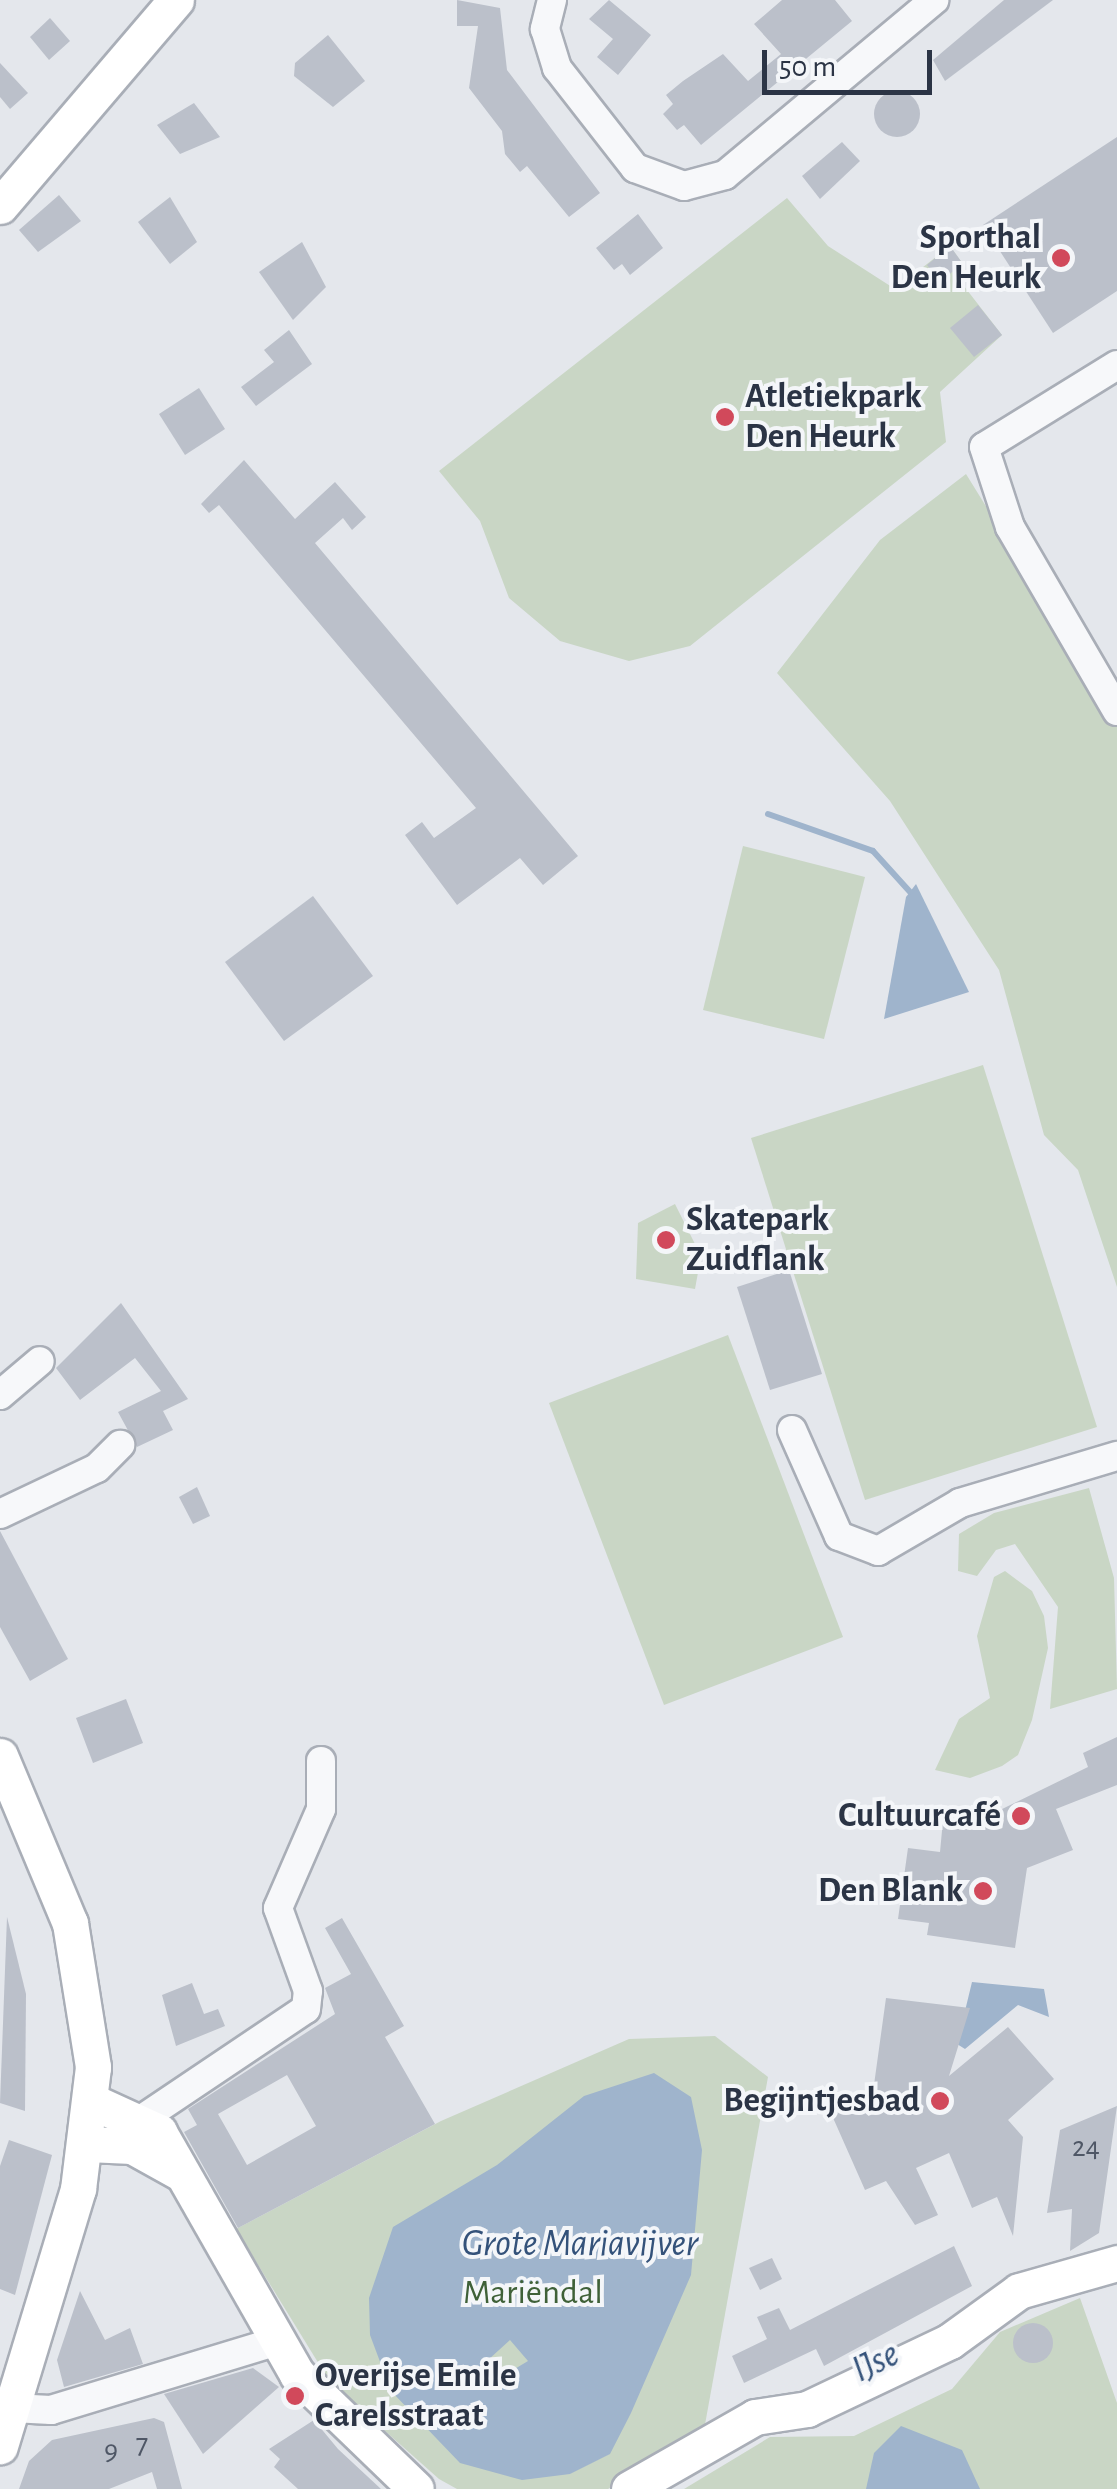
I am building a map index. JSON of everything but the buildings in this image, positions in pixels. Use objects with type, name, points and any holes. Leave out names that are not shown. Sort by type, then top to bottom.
[{"type":"main road","points":[[0,206],[176,0]]},
{"type":"main road","points":[[0,1756],[56,1878],[81,1963],[91,2102],[87,2144],[0,2446]]},
{"type":"main road","points":[[91,2102],[142,2120],[180,2172],[275,2342],[321,2402],[416,2489]]},
{"type":"main road","points":[[87,2144],[132,2146],[180,2172]]},
{"type":"main road","points":[[628,2489],[754,2417],[808,2409],[950,2341],[1019,2291],[1117,2262]]},
{"type":"street","points":[[552,0],[545,29],[557,68],[635,168],[684,186],[725,175],[934,0]]},
{"type":"street","points":[[1117,365],[984,447],[1010,527],[1117,712]]},
{"type":"street","points":[[0,1395],[40,1361]]},
{"type":"street","points":[[792,1430],[838,1536],[878,1552],[960,1503],[1117,1456]]},
{"type":"street","points":[[0,1514],[97,1468],[120,1445]]},
{"type":"street","points":[[142,2120],[306,2010],[308,1991],[277,1921],[321,1809],[320,1760]]},
{"type":"street","points":[[12,2408],[50,2410],[275,2342]]},
{"type":"green space","name":"Atletiekpark Den Heurk","points":[[787,198],[828,246],[895,289],[950,246],[963,264],[953,272],[1002,335],[940,392],[946,442],[690,646],[629,661],[560,641],[509,598],[480,521],[439,471]]},
{"type":"green space","points":[[966,474],[1117,718],[1117,1287],[1078,1170],[1044,1135],[999,970],[890,801],[777,673],[880,540]]},
{"type":"green space","points":[[743,846],[865,877],[824,1039],[703,1010]]},
{"type":"green space","points":[[983,1065],[1097,1427],[865,1500],[751,1138]]},
{"type":"green space","name":"Skatepark Zuidflank","points":[[675,1204],[701,1256],[695,1289],[636,1279],[638,1223]]},
{"type":"green space","points":[[728,1335],[843,1637],[664,1705],[549,1403]]},
{"type":"green space","points":[[1089,1488],[1114,1578],[1117,1689],[1050,1709],[1058,1607],[1015,1544],[996,1550],[977,1576],[958,1571],[959,1534],[994,1513]]},
{"type":"green space","points":[[1005,1571],[1032,1591],[1044,1616],[1048,1648],[1032,1720],[1018,1755],[1002,1766],[970,1778],[935,1770],[959,1719],[990,1698],[977,1636],[994,1577]]},
{"type":"green space","name":"Mariëndal","points":[[715,2036],[768,2077],[704,2430],[608,2489],[457,2489],[439,2479],[330,2382],[236,2229],[441,2121],[629,2039]]},
{"type":"green space","points":[[1080,2298],[1117,2403],[1117,2489],[684,2489],[770,2437],[854,2436],[952,2389],[1000,2332]]},
{"type":"water","points":[[916,884],[969,992],[884,1019],[906,897]]},
{"type":"water","points":[[972,1982],[1044,1989],[1049,2017],[1018,2005],[965,2049],[957,2044]]},
{"type":"water","name":"Grote Mariavijver","points":[[654,2073],[691,2097],[702,2150],[691,2275],[610,2454],[570,2474],[522,2480],[460,2463],[391,2391],[370,2335],[369,2298],[393,2227],[497,2165],[584,2096]],"holes":[[[510,2340],[528,2361],[503,2376],[488,2360]]]},
{"type":"water","points":[[901,2426],[962,2450],[980,2489],[866,2489],[874,2453]]},
{"type":"waterway","points":[[768,814],[873,851],[910,892]]},
{"type":"place","name":"Sporthal Den Heurk","points":[[1061,258]]},
{"type":"place","name":"Atletiekpark Den Heurk","points":[[725,417]]},
{"type":"place","name":"Skatepark Zuidflank","points":[[666,1240]]},
{"type":"place","name":"Cultuurcafé","points":[[1021,1816]]},
{"type":"place","name":"Den Blank","points":[[983,1891]]},
{"type":"place","name":"Begijntjesbad","points":[[940,2101]]},
{"type":"place","name":"Overijse Emile Carelsstraat","points":[[295,2396]]},
{"type":"water label","name":"IJse","points":[[876,2363]]}]
